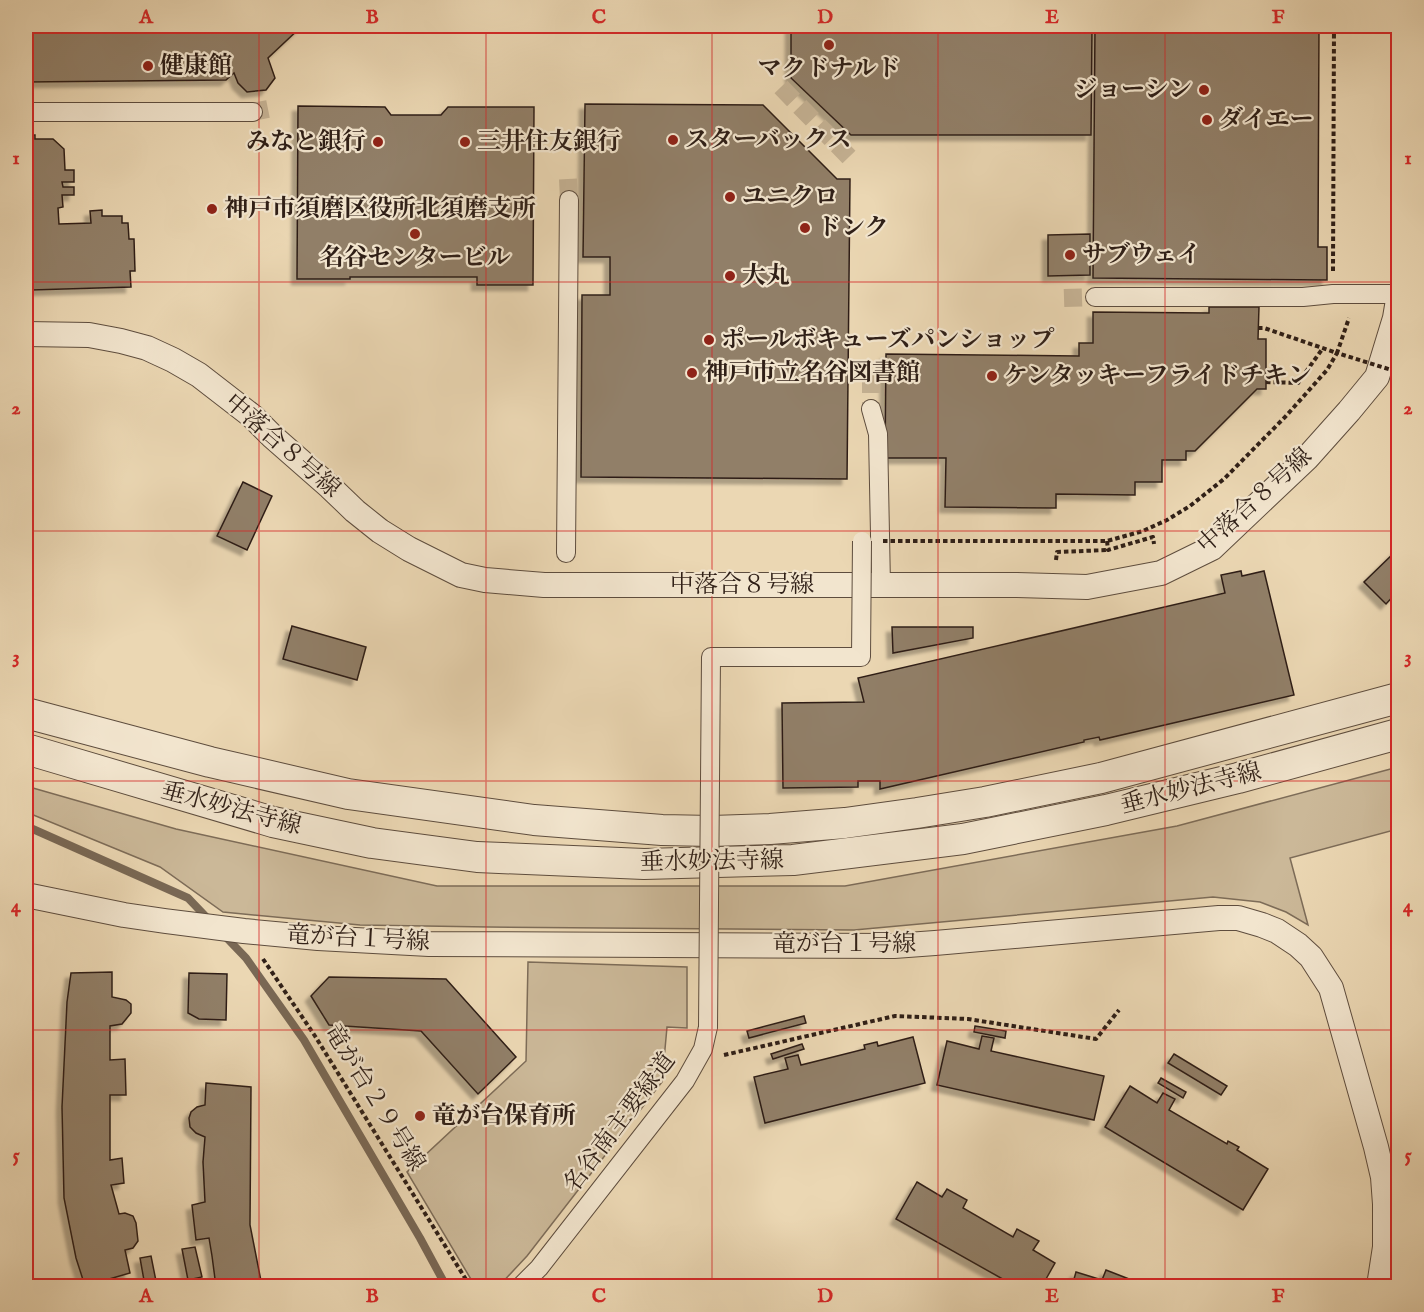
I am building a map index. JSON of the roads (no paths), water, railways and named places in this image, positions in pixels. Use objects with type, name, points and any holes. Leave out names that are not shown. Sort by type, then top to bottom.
[{"type":"street","points":[[26,112],[253,112]]},
{"type":"street","points":[[566,553],[569,200]]},
{"type":"street","points":[[1095,297],[1303,297],[1333,294],[1398,294]]},
{"type":"street","name":"中落合８号線","points":[[26,334],[89,335],[147,348],[172,360],[199,375],[252,417],[380,531],[461,575],[485,580],[544,585],[1087,587],[1161,573],[1212,548],[1307,458],[1377,377],[1395,318],[1398,300]]},
{"type":"street","points":[[871,409],[879,434],[881,585]]},
{"type":"street","name":"名谷南主要緑道","points":[[521,1287],[539,1268],[685,1081],[704,1049],[708,1027],[711,657],[861,657],[862,542]]},
{"type":"street","name":"垂水妙法寺線","points":[[26,713],[210,762],[348,794],[534,820],[662,830],[712,831],[770,829],[845,822],[985,801],[1101,778],[1398,698]]},
{"type":"street","name":"垂水妙法寺線","points":[[26,749],[263,819],[364,842],[477,857],[644,864],[793,860],[963,839],[1117,807],[1238,778],[1398,734]]},
{"type":"street","name":"竜が台１号線","points":[[26,895],[124,915],[243,931],[429,944],[894,946],[1238,918],[1277,931],[1298,945],[1311,957],[1331,988],[1383,1177],[1385,1247],[1378,1287]]},
{"type":"waterway","points":[[26,826],[188,898],[211,922]]},
{"type":"waterway","points":[[222,933],[246,958],[304,1040],[446,1286]]},
{"type":"tunnel","points":[[781,87],[849,157]]},
{"type":"tunnel","points":[[253,112],[268,109]]},
{"type":"tunnel","points":[[568,179],[569,200]]},
{"type":"tunnel","points":[[1064,298],[1095,297]]},
{"type":"tunnel","points":[[871,375],[871,409]]},
{"type":"place","name":"マクドナルド","points":[[829,45]]},
{"type":"place","name":"健康館","points":[[148,66]]},
{"type":"place","name":"ジョーシン","points":[[1204,90]]},
{"type":"place","name":"ダイエー","points":[[1207,120]]},
{"type":"place","name":"スターバックス","points":[[673,140]]},
{"type":"place","name":"みなと銀行","points":[[378,142]]},
{"type":"place","name":"三井住友銀行","points":[[465,142]]},
{"type":"place","name":"ユニクロ","points":[[730,197]]},
{"type":"place","name":"神戸市須磨区役所北須磨支所","points":[[212,209]]},
{"type":"place","name":"ドンク","points":[[805,228]]},
{"type":"place","name":"名谷センタービル","points":[[415,234]]},
{"type":"place","name":"サブウェイ","points":[[1070,255]]},
{"type":"place","name":"大丸","points":[[730,276]]},
{"type":"place","name":"ポールボキューズパンショップ","points":[[709,340]]},
{"type":"place","name":"神戸市立名谷図書館","points":[[692,373]]},
{"type":"place","name":"ケンタッキーフライドチキン","points":[[992,376]]},
{"type":"place","name":"竜が台保育所","points":[[420,1116]]}]
